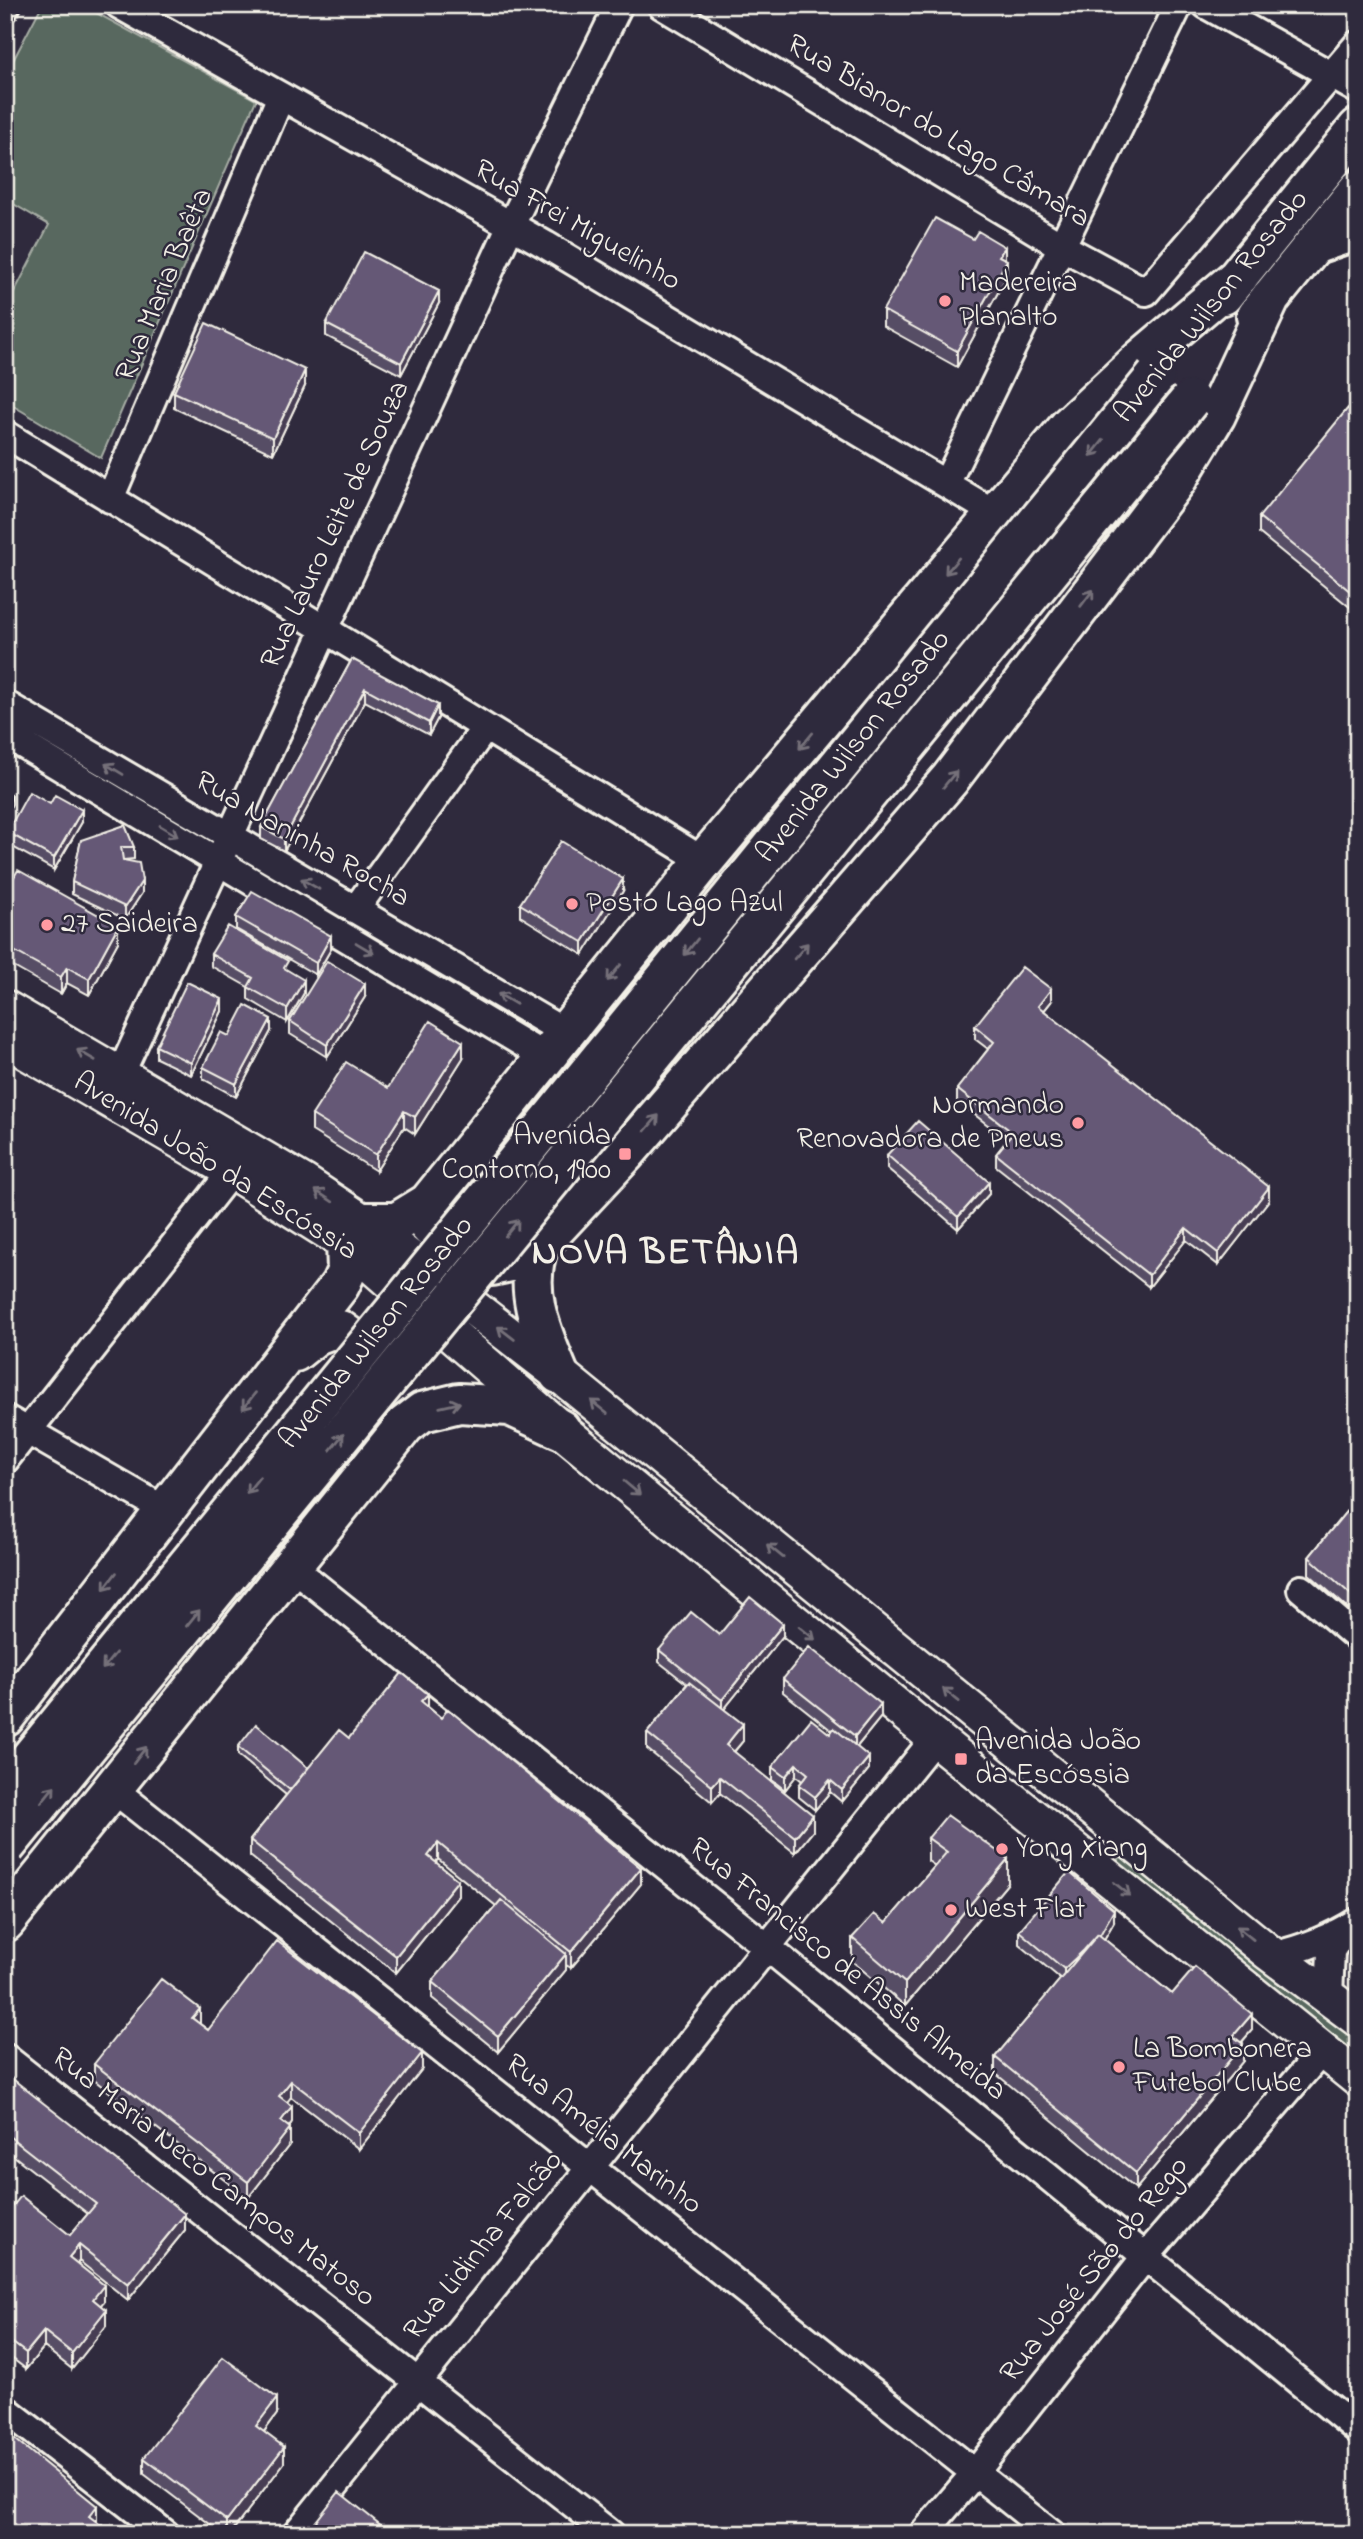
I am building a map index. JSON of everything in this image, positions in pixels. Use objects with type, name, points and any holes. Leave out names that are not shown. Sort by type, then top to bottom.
[{"type":"highway","name":"Avenida Wilson Rosado","points":[[5,1789],[1358,128]]},
{"type":"highway","name":"Avenida Wilson Rosado","points":[[5,1847],[1190,400],[1358,190]]},
{"type":"highway","points":[[5,1717],[340,1285],[347,1270],[355,1232],[397,1222],[428,1203],[704,861],[1070,425],[1141,359],[1239,276]]},
{"type":"highway","points":[[428,1203],[428,1225],[450,1249],[476,1263],[504,1265],[520,1260],[539,1245],[625,1154],[950,779],[1176,481],[1216,415],[1271,297]]},
{"type":"highway","points":[[539,1245],[532,1281],[535,1307],[559,1374]]},
{"type":"highway","points":[[274,1369],[316,1335],[329,1330],[340,1330],[389,1365],[403,1382],[403,1406],[376,1460]]},
{"type":"highway","points":[[5,1922],[405,1424],[422,1412],[459,1403],[510,1406],[560,1429]]},
{"type":"main road","name":"Avenida João da Escóssia","points":[[5,1008],[303,1182],[560,1429],[992,1785],[1355,2075]]},
{"type":"main road","name":"Avenida João da Escóssia","points":[[5,1039],[232,1171],[355,1232],[559,1374],[1272,1956],[1358,2019]]},
{"type":"main road","points":[[777,1608],[784,1591],[797,1589],[871,1648],[920,1670]]},
{"type":"main road","points":[[992,1785],[1040,1810],[1081,1842],[1101,1847],[1109,1844],[1118,1831]]},
{"type":"street","name":"Rua Frei Miguelinho","points":[[119,5],[511,225],[996,514]]},
{"type":"street","name":"Rua Lauro Leite de Souza","points":[[120,1075],[511,225],[619,5]]},
{"type":"street","name":"Rua Bianor do Lago Câmara","points":[[661,5],[1061,246],[1146,292],[1331,76]]},
{"type":"street","points":[[946,484],[1179,5]]},
{"type":"street","points":[[1206,5],[1358,90]]},
{"type":"street","points":[[1331,76],[1358,44]]},
{"type":"street","name":"Rua Maria Baêta","points":[[110,499],[281,96]]},
{"type":"street","points":[[1306,253],[1358,236]]},
{"type":"street","points":[[5,434],[704,861]]},
{"type":"street","name":"Rua Naninha Rocha","points":[[5,704],[224,848],[556,1046]]},
{"type":"street","points":[[355,910],[485,728]]},
{"type":"street","name":"Rua Naninha Rocha","points":[[5,734],[224,848],[355,910],[556,1046]]},
{"type":"street","points":[[5,1461],[232,1171]]},
{"type":"street","points":[[5,1418],[165,1510]]},
{"type":"street","name":"Rua Francisco de Assis Almeida","points":[[290,1566],[767,1947],[1358,2430]]},
{"type":"street","points":[[1301,1589],[1358,1638]]},
{"type":"street","name":"Rua Lidinha Falcão","points":[[296,2534],[935,1738]]},
{"type":"street","name":"Rua Amélia Marinho","points":[[113,1789],[1052,2534]]},
{"type":"street","points":[[1272,1956],[1300,1949],[1351,1926]]},
{"type":"street","points":[[1329,1996],[1331,1951],[1351,1926]]},
{"type":"street","name":"Rua José São do Rego","points":[[923,2534],[975,2473],[1145,2257],[1322,2051]]},
{"type":"street","name":"Rua Maria Neco Campos Matoso","points":[[5,2057],[611,2534]]},
{"type":"street","points":[[5,2409],[166,2534]]},
{"type":"green space","points":[[42,5],[82,5],[256,100],[101,458],[5,401],[5,310],[49,225],[5,199],[5,76]]},
{"type":"green space","points":[[1122,1854],[1129,1856],[1358,2041],[1358,2056],[1347,2051],[1116,1862]]},
{"type":"building","name":"Madereira Planalto","points":[[935,218],[973,239],[978,231],[1005,247],[999,256],[1007,260],[957,351],[883,310]]},
{"type":"building","points":[[364,252],[439,291],[401,363],[326,324]]},
{"type":"building","points":[[206,323],[305,370],[273,438],[174,392]]},
{"type":"building","points":[[1348,408],[1358,416],[1358,583],[1351,592],[1259,517]]},
{"type":"building","points":[[352,659],[438,705],[429,723],[365,688],[284,839],[261,827]]},
{"type":"building","points":[[5,792],[12,795],[5,810]]},
{"type":"building","points":[[29,792],[50,804],[55,795],[82,810],[54,858],[7,832]]},
{"type":"building","points":[[125,825],[134,847],[121,847],[123,860],[139,863],[142,881],[125,907],[72,882],[81,840]]},
{"type":"building","name":"Posto Lago Azul","points":[[561,841],[623,879],[583,942],[520,904]]},
{"type":"building","points":[[5,857],[13,861],[5,875]]},
{"type":"building","name":"27 Saideira","points":[[18,870],[118,926],[89,979],[67,967],[61,977],[5,946],[5,892]]},
{"type":"building","points":[[252,891],[331,936],[316,963],[236,917]]},
{"type":"building","points":[[228,926],[288,961],[284,968],[304,980],[287,1009],[248,987],[253,978],[211,954]]},
{"type":"building","points":[[327,961],[365,984],[327,1045],[290,1021]]},
{"type":"building","name":"Normando Renovadora de Pneus","points":[[1022,967],[1051,989],[1038,1006],[1269,1187],[1218,1253],[1186,1228],[1149,1275],[996,1154],[1013,1133],[957,1089],[994,1042],[975,1026]]},
{"type":"building","points":[[187,982],[222,999],[191,1063],[156,1046]]},
{"type":"building","points":[[245,1005],[271,1019],[236,1084],[203,1067],[221,1032],[229,1036]]},
{"type":"building","points":[[430,1021],[463,1042],[415,1117],[404,1111],[376,1155],[312,1115],[346,1062],[388,1088]]},
{"type":"building","points":[[918,1121],[989,1182],[958,1217],[887,1155]]},
{"type":"building","points":[[1358,1497],[1358,1601],[1309,1557]]},
{"type":"building","points":[[750,1597],[783,1624],[722,1700],[659,1650],[691,1612],[719,1635]]},
{"type":"building","points":[[809,1647],[881,1704],[855,1736],[783,1679]]},
{"type":"building","points":[[402,1673],[428,1694],[421,1701],[441,1718],[448,1709],[641,1868],[571,1952],[438,1843],[428,1856],[458,1880],[396,1956],[250,1840],[339,1730],[349,1738]]},
{"type":"building","points":[[689,1682],[743,1724],[726,1745],[813,1815],[795,1837],[720,1777],[712,1786],[647,1733]]},
{"type":"building","points":[[811,1719],[830,1734],[834,1728],[869,1757],[842,1790],[830,1780],[815,1797],[799,1785],[808,1774],[796,1764],[785,1777],[772,1767]]},
{"type":"building","points":[[256,1724],[308,1768],[290,1790],[238,1747]]},
{"type":"building","name":"West Flat","points":[[947,1815],[1008,1859],[905,1983],[852,1938],[874,1914],[886,1923],[947,1852],[928,1838]]},
{"type":"building","points":[[1069,1872],[1114,1910],[1100,1935],[1098,1934],[1064,1969],[1019,1931]]},
{"type":"building","points":[[501,1900],[566,1954],[498,2036],[432,1982]]},
{"type":"building","name":"La Bombonera Futebol Clube","points":[[1098,1934],[1172,1994],[1195,1967],[1252,2014],[1233,2036],[1243,2044],[1136,2173],[995,2057]]},
{"type":"building","points":[[277,1941],[422,2053],[359,2133],[291,2081],[279,2096],[292,2106],[281,2121],[290,2128],[248,2182],[94,2064],[161,1979],[200,2009],[192,2018],[208,2030]]},
{"type":"building","points":[[5,2073],[185,2214],[128,2284],[79,2245],[69,2257],[104,2285],[93,2299],[106,2310],[72,2353],[44,2331],[26,2353],[5,2337],[5,2216],[21,2196],[70,2235],[96,2204],[5,2133]]},
{"type":"building","points":[[223,2357],[277,2398],[256,2426],[284,2447],[227,2521],[144,2458]]},
{"type":"building","points":[[5,2431],[97,2506],[89,2516],[102,2526],[96,2534],[5,2534]]},
{"type":"building","points":[[339,2492],[392,2534],[306,2534]]},
{"type":"place","name":"Madereira Planalto","points":[[945,301]]},
{"type":"place","name":"Posto Lago Azul","points":[[572,904]]},
{"type":"place","name":"27 Saideira","points":[[47,925]]},
{"type":"place","name":"Normando Renovadora de Pneus","points":[[1078,1123]]},
{"type":"place","name":"Avenida Contorno, 1900","points":[[625,1154]]},
{"type":"place","name":"Avenida João da Escóssia","points":[[961,1759]]},
{"type":"place","name":"Yong Xiang","points":[[1002,1849]]},
{"type":"place","name":"West Flat","points":[[951,1910]]},
{"type":"place","name":"La Bombonera Futebol Clube","points":[[1119,2067]]},
{"type":"district","name":"NOVA BETÂNIA","points":[[666,1254]]}]
